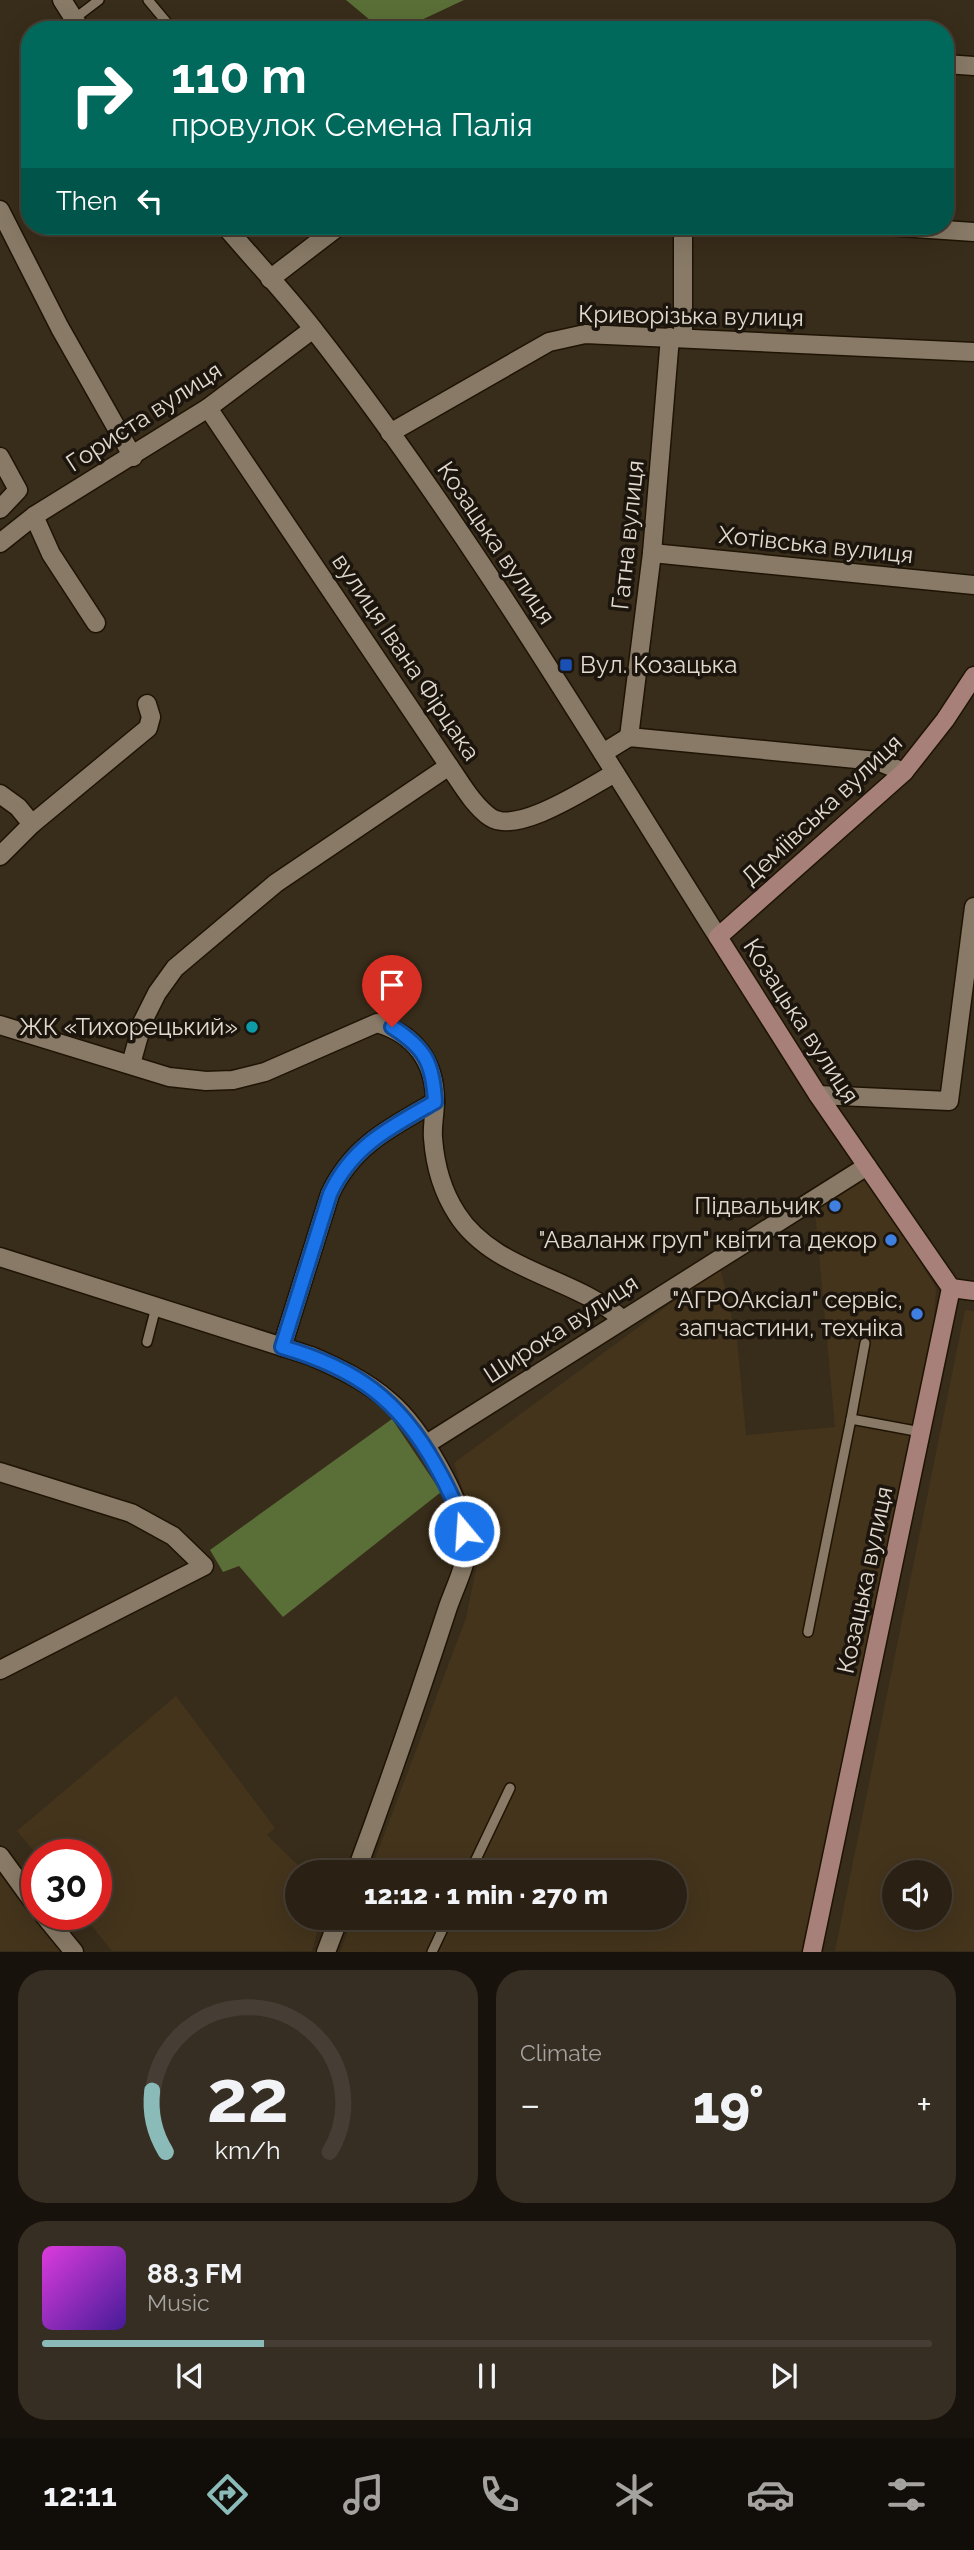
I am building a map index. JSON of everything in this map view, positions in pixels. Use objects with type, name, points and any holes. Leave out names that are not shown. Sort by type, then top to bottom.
[{"type":"street","points":[[62,0],[76,21]]},
{"type":"street","points":[[954,65],[974,66]]},
{"type":"street","points":[[0,210],[60,328],[133,457]]},
{"type":"street","points":[[954,231],[974,232]]},
{"type":"street","name":"Козацька вулиця","points":[[233,235],[313,329],[390,433],[520,620],[818,1095],[951,1288],[812,1951]]},
{"type":"street","points":[[270,279],[323,235]]},
{"type":"street","name":"Гатна вулиця","points":[[629,737],[676,337],[682,235]]},
{"type":"street","name":"Гориста вулиця","points":[[0,543],[34,516],[208,408],[313,329]]},
{"type":"street","name":"Криворізька вулиця","points":[[390,433],[549,342],[585,334],[974,352]]},
{"type":"street","name":"вулиця Івана Фірцака","points":[[208,408],[478,806],[502,823],[523,820],[615,773]]},
{"type":"street","points":[[0,457],[18,490],[0,509]]},
{"type":"street","points":[[34,516],[51,554],[96,623]]},
{"type":"street","name":"Хотівська вулиця","points":[[652,553],[974,586]]},
{"type":"street","name":"Деміївська вулиця","points":[[718,937],[904,772],[945,720],[974,677]]},
{"type":"street","points":[[0,856],[32,824],[148,728],[151,717],[147,704]]},
{"type":"street","points":[[603,753],[629,737],[877,761],[904,772]]},
{"type":"street","points":[[131,1064],[143,1021],[157,993],[184,960],[276,883],[449,766]]},
{"type":"street","points":[[0,794],[18,807],[32,824]]},
{"type":"street","points":[[818,1095],[949,1101],[974,907]]},
{"type":"street","points":[[0,1024],[169,1077],[233,1080],[265,1072],[377,1023],[392,1027],[410,1039],[427,1057],[434,1083],[432,1136],[438,1175],[457,1214],[471,1231],[494,1249],[591,1297],[622,1319]]},
{"type":"street","points":[[282,1347],[330,1194],[341,1171],[376,1136],[435,1102]]},
{"type":"street","name":"Широка вулиця","points":[[425,1445],[867,1166]]},
{"type":"street","points":[[0,1257],[330,1364],[366,1382],[392,1403],[425,1445],[450,1491],[468,1546],[405,1741],[360,1860]]},
{"type":"street","points":[[951,1288],[974,1290]]},
{"type":"street","points":[[0,1472],[131,1513],[173,1536],[204,1566],[2,1667]]},
{"type":"street","points":[[0,1856],[21,1885]]},
{"type":"street","points":[[56,1930],[74,1951]]},
{"type":"street","points":[[326,1951],[334,1930]]},
{"type":"lane","points":[[81,21],[99,0]]},
{"type":"lane","points":[[148,0],[166,21]]},
{"type":"lane","points":[[147,1342],[156,1307]]},
{"type":"lane","points":[[808,1632],[865,1343]]},
{"type":"lane","points":[[850,1419],[921,1432]]},
{"type":"lane","points":[[476,1860],[510,1788]]},
{"type":"lane","points":[[432,1951],[442,1930]]},
{"type":"shaded area","points":[[867,1176],[936,1288],[934,1320],[803,1951],[340,1952],[348,1930],[687,1930],[687,1860],[375,1860],[466,1618],[481,1545],[454,1463],[720,1267],[737,1340],[746,1435],[835,1427],[815,1211]]},
{"type":"shaded area","points":[[965,1310],[974,1311],[974,1951],[835,1951]]},
{"type":"shaded area","points":[[176,1696],[275,1828],[267,1835],[293,1860],[285,1860],[285,1930],[318,1930],[312,1951],[112,1951],[95,1930],[112,1930],[112,1839],[24,1839],[17,1831]]},
{"type":"shaded area","points":[[0,1866],[21,1893],[21,1930],[50,1930],[66,1951],[0,1951]]},
{"type":"green space","points":[[346,0],[464,0],[419,21],[371,21]]},
{"type":"green space","points":[[392,1419],[441,1492],[283,1617],[239,1566],[223,1572],[210,1550]]},
{"type":"place","name":"Вул. Козацька","points":[[566,665]]},
{"type":"place","name":"ЖК «Тихорецький»","points":[[252,1027]]},
{"type":"place","name":"Підвальчик","points":[[835,1206]]},
{"type":"place","name":"\"Аваланж груп\" квіти та декор","points":[[891,1240]]},
{"type":"place","name":"\"АГРОАксіал\" сервіс, запчастини, техніка","points":[[917,1314]]},
{"type":"route","points":[[392,1027],[410,1039],[427,1057],[434,1083],[435,1102],[376,1136],[358,1151],[341,1171],[330,1194],[282,1347],[339,1368],[366,1382],[392,1403],[425,1445],[450,1491],[464,1531]]}]
